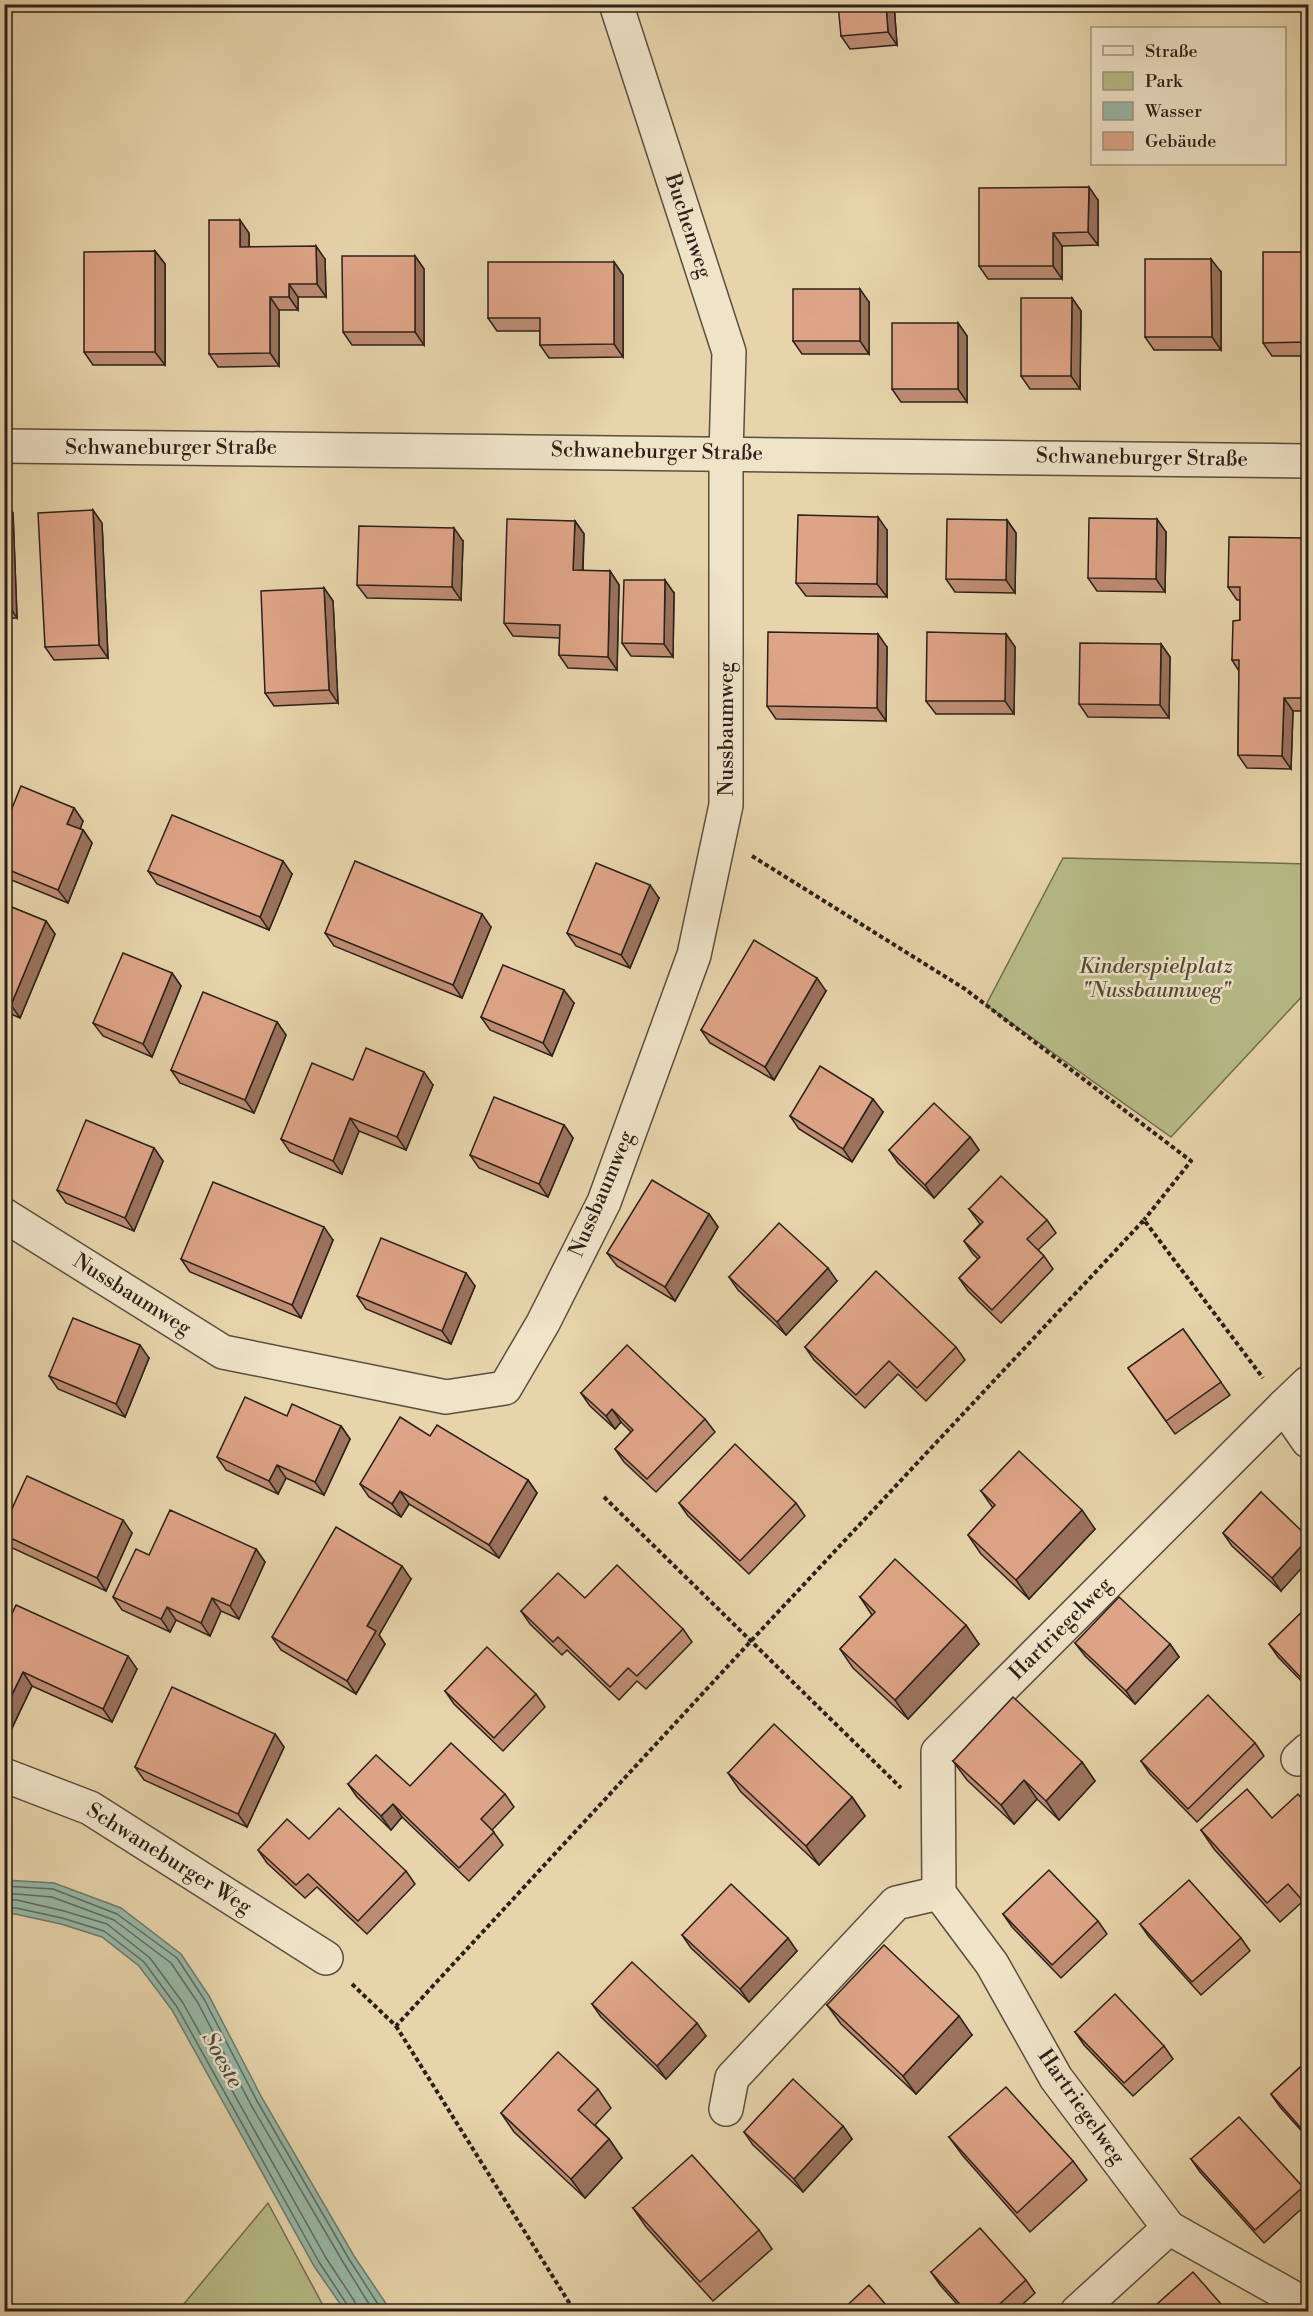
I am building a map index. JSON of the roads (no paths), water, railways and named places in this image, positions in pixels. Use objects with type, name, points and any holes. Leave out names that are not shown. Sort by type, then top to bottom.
[{"type":"street","name":"Buchenweg","points":[[616,4],[729,352],[726,453]]},
{"type":"street","name":"Schwaneburger Straße","points":[[4,447],[1308,460]]},
{"type":"street","name":"Nussbaumweg","points":[[4,1215],[223,1352],[446,1396],[505,1388],[543,1323],[604,1202],[694,955],[726,805],[726,453]]},
{"type":"street","name":"Hartriegelweg","points":[[1308,1383],[938,1752],[939,1893],[992,1964],[1056,2078],[1169,2228],[1308,2306]]},
{"type":"street","points":[[1284,1406],[1308,1441]]},
{"type":"street","name":"Schwaneburger Weg","points":[[4,1774],[90,1808],[326,1958]]},
{"type":"street","points":[[726,2109],[732,2078],[896,1903],[939,1893]]},
{"type":"street","points":[[1077,2312],[1169,2228]]},
{"type":"water","name":"Soeste","points":[[4,1880],[54,1883],[121,1908],[181,1954],[209,1996],[262,2098],[354,2256],[391,2311],[345,2311],[314,2266],[172,2010],[139,1966],[102,1937],[61,1924],[5,1914]]},
{"type":"park label","name":"Kinderspielplatz \"Nussbaumweg\"","points":[[1156,979]]}]
